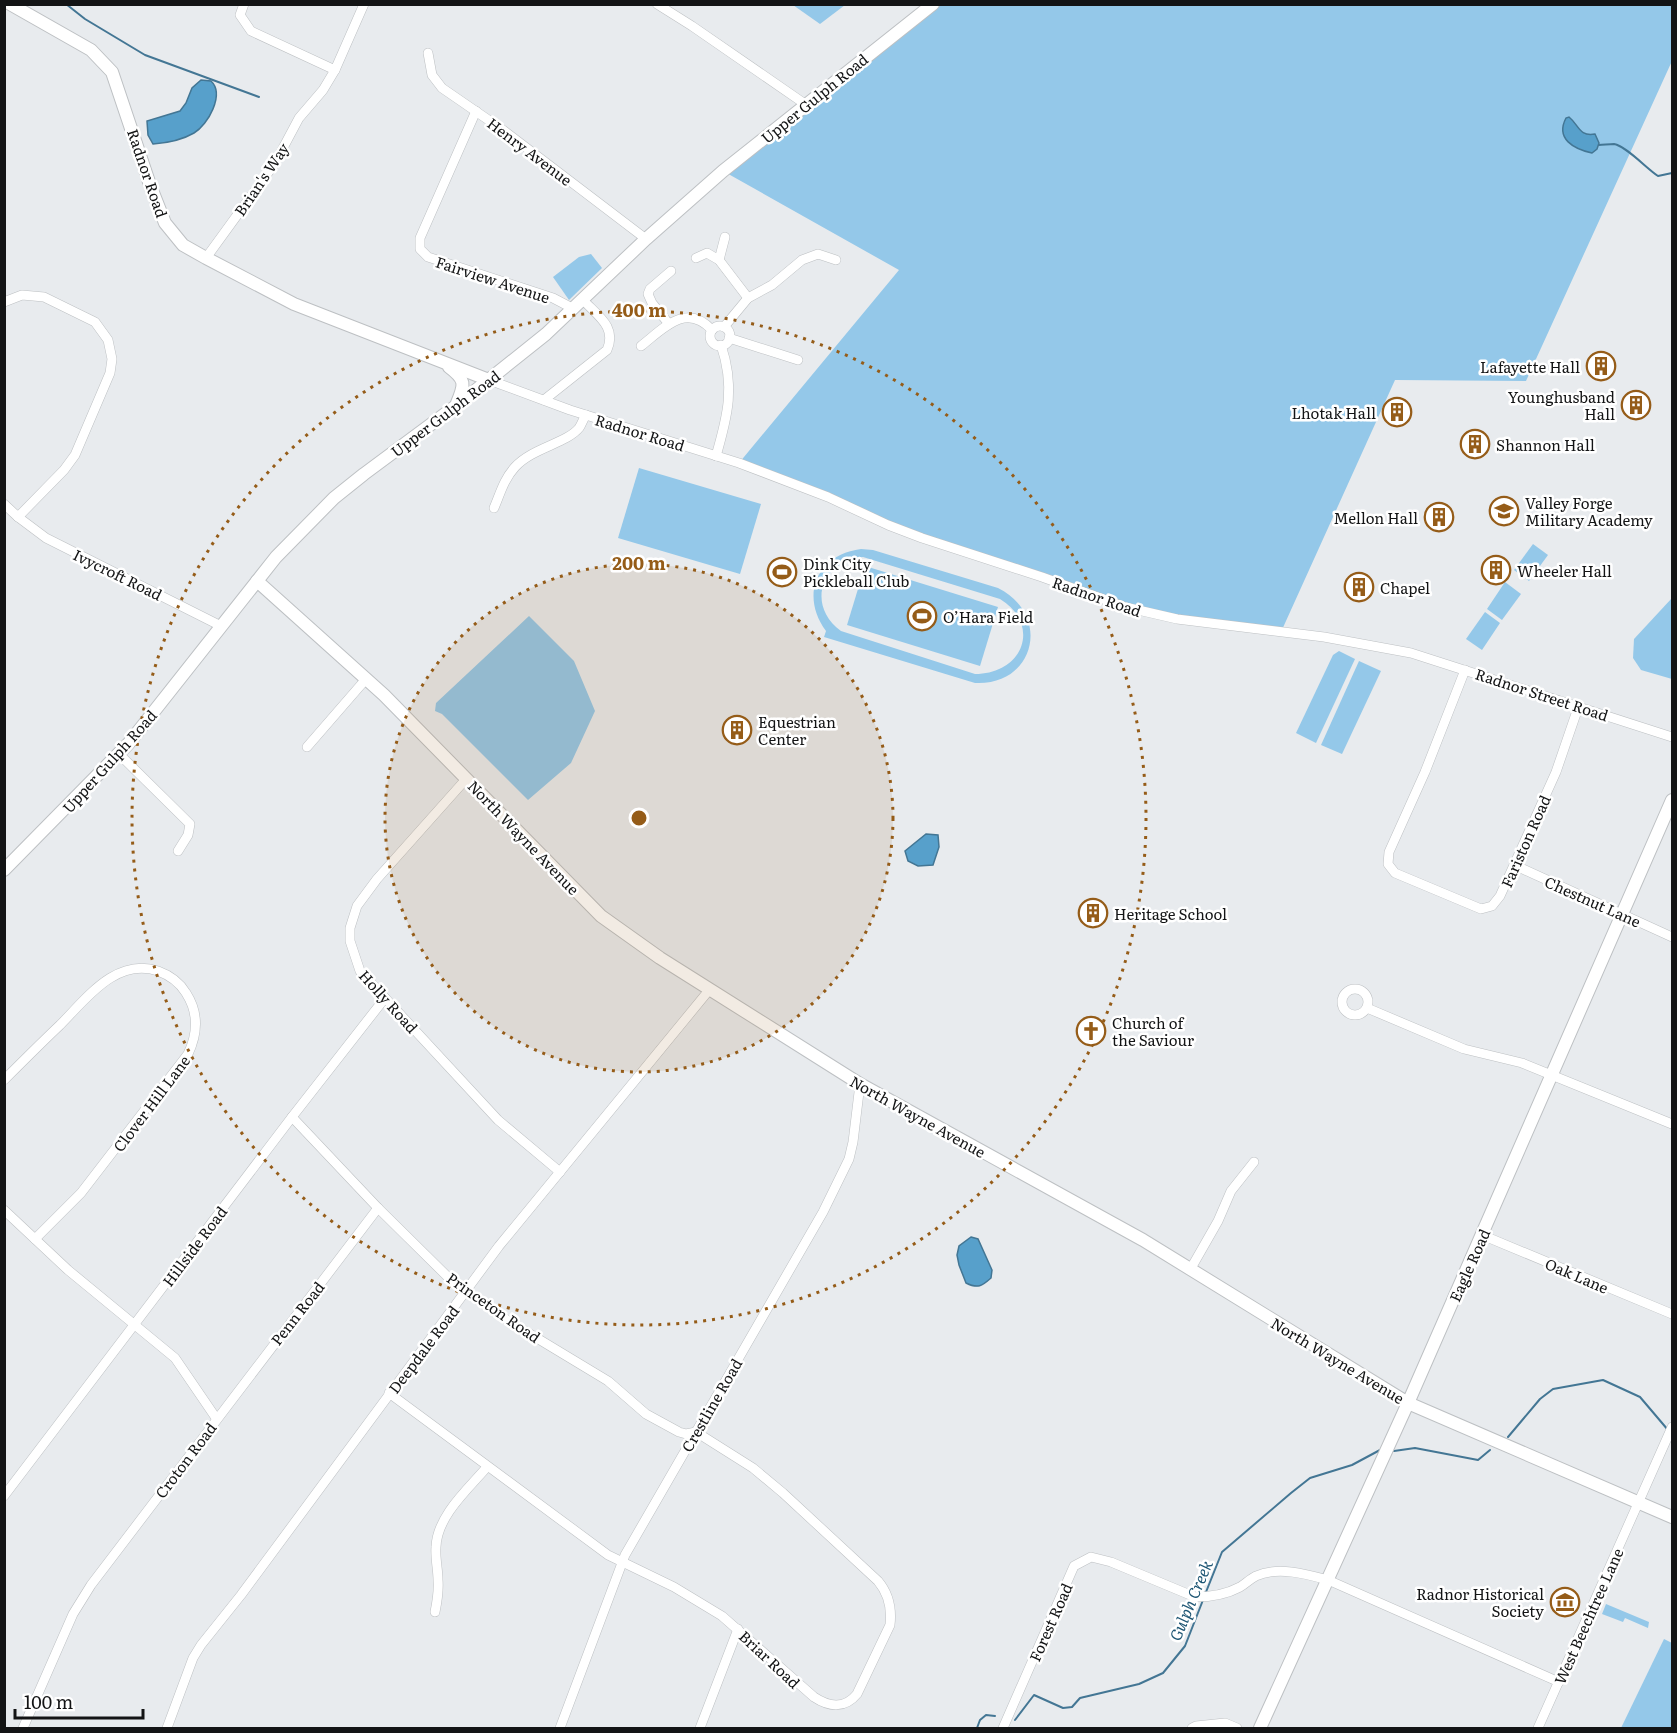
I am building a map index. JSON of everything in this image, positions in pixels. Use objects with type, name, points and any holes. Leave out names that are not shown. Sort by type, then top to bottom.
[{"type":"street","name":"Radnor Road","points":[[10,4],[91,50],[112,72],[165,223],[183,244],[294,304],[544,400],[716,456],[828,497],[922,538],[1147,613],[1177,619],[1324,637],[1412,653]]},
{"type":"street","points":[[244,4],[240,15],[251,31],[335,70]]},
{"type":"street","name":"Brian's Way","points":[[206,258],[275,163],[299,118],[323,90],[335,70],[364,4]]},
{"type":"street","points":[[657,4],[693,26],[805,104]]},
{"type":"street","name":"Upper Gulph Road","points":[[4,870],[119,754],[176,686],[257,581],[304,527],[334,498],[489,380],[578,305],[646,239],[723,171],[933,4]]},
{"type":"street","name":"Henry Avenue","points":[[428,53],[432,75],[442,88],[646,239]]},
{"type":"street","name":"Fairview Avenue","points":[[476,111],[420,238],[420,249],[428,257],[578,305]]},
{"type":"street","points":[[719,260],[724,237]]},
{"type":"street","points":[[696,258],[707,253],[719,260],[748,298]]},
{"type":"street","points":[[724,327],[748,298],[772,285],[810,256],[818,254],[836,260]]},
{"type":"street","points":[[669,324],[652,303],[648,294],[650,288],[671,271]]},
{"type":"street","points":[[4,302],[15,296],[28,294],[44,297],[95,322],[108,340],[112,359],[110,373],[75,455],[64,470],[18,517]]},
{"type":"street","points":[[544,400],[607,350],[611,340],[610,329],[578,305]]},
{"type":"street","points":[[642,346],[669,324],[683,318],[696,317],[705,322],[712,330],[712,341],[716,345],[721,345],[729,338],[729,332],[724,327],[716,327],[712,330]]},
{"type":"street","points":[[729,338],[798,360]]},
{"type":"street","points":[[716,456],[730,397],[728,364],[721,345]]},
{"type":"street","points":[[444,363],[458,374],[462,381],[464,388],[456,405]]},
{"type":"street","points":[[494,508],[505,480],[516,466],[529,455],[578,429],[586,415]]},
{"type":"street","name":"Ivycroft Road","points":[[4,504],[46,538],[221,626]]},
{"type":"street","name":"North Wayne Avenue","points":[[257,581],[366,679],[602,916],[651,952],[861,1084],[1143,1240],[1408,1403],[1672,1517]]},
{"type":"street","name":"Radnor Street Road","points":[[1412,653],[1579,705],[1672,737]]},
{"type":"street","name":"Fariston Road","points":[[1466,670],[1425,772],[1389,852],[1388,864],[1395,873],[1481,909],[1492,906],[1500,896],[1515,865],[1556,772],[1579,705]]},
{"type":"street","points":[[307,747],[366,679]]},
{"type":"street","points":[[119,754],[190,824],[188,835],[178,851]]},
{"type":"street","name":"Holly Road","points":[[467,778],[377,879],[357,906],[350,928],[353,955],[360,971],[498,1120],[560,1172]]},
{"type":"street","name":"Eagle Road","points":[[1260,1728],[1408,1403],[1672,800]]},
{"type":"street","name":"Chestnut Lane","points":[[1515,865],[1672,937]]},
{"type":"street","name":"Clover Hill Lane","points":[[4,1080],[99,986],[121,972],[144,968],[163,973],[182,986],[192,1003],[196,1025],[193,1045],[188,1054],[81,1193],[35,1239]]},
{"type":"street","name":"Deepdale Road","points":[[167,1728],[188,1671],[201,1645],[499,1246],[710,989]]},
{"type":"street","name":"Hillside Road","points":[[4,1496],[385,998]]},
{"type":"street","points":[[1367,1008],[1464,1049],[1483,1055],[1502,1057],[1672,1124]]},
{"type":"street","name":"Crestline Road","points":[[560,1728],[621,1563],[843,1174],[854,1142],[861,1084]]},
{"type":"street","name":"Princeton Road","points":[[292,1117],[378,1208],[455,1284],[507,1320],[608,1381],[646,1414],[679,1432],[686,1434],[696,1432]]},
{"type":"street","points":[[1190,1270],[1218,1221],[1231,1191],[1254,1162]]},
{"type":"street","name":"Penn Road","points":[[216,1418],[378,1208]]},
{"type":"street","name":"Croton Road","points":[[4,1210],[134,1325],[175,1358],[216,1418],[82,1598],[23,1728]]},
{"type":"street","name":"Oak Lane","points":[[1482,1235],[1672,1314]]},
{"type":"street","name":"Briar Road","points":[[389,1393],[608,1555],[685,1593],[722,1616],[820,1702],[836,1706],[849,1701],[861,1688],[888,1632],[891,1615],[886,1592],[878,1581],[839,1544],[753,1468],[696,1432]]},
{"type":"street","name":"West Beechtree Lane","points":[[1538,1728],[1672,1428]]},
{"type":"street","points":[[435,1612],[438,1533],[442,1523],[457,1502],[488,1467]]},
{"type":"street","name":"Forest Road","points":[[1003,1728],[1074,1566],[1091,1557],[1111,1562],[1196,1597],[1209,1597],[1238,1588],[1257,1576],[1302,1572],[1328,1580],[1559,1682]]},
{"type":"street","points":[[700,1728],[738,1629]]},
{"type":"street","points":[[1192,1728],[1225,1723],[1237,1728]]},
{"type":"shaded area","points":[[793,5],[845,5],[820,24]]},
{"type":"shaded area","points":[[933,5],[1672,5],[1672,61],[1526,381],[1395,380],[1281,632],[1177,619],[922,538],[739,463],[899,270],[723,171]]},
{"type":"shaded area","points":[[201,80],[211,81],[216,93],[213,109],[205,123],[184,138],[153,144],[148,135],[147,121],[180,111],[192,88]]},
{"type":"shaded area","points":[[1569,117],[1582,132],[1595,134],[1599,143],[1597,149],[1592,153],[1568,142],[1563,132],[1563,125]]},
{"type":"shaded area","points":[[591,254],[602,268],[569,300],[553,277],[579,257]]},
{"type":"shaded area","points":[[639,468],[761,504],[740,574],[618,538]]},
{"type":"shaded area","points":[[1533,544],[1548,555],[1529,581],[1514,570]]},
{"type":"shaded area","points":[[861,549],[873,550],[998,588],[1015,600],[1026,615],[1030,631],[1029,647],[1023,661],[1011,673],[995,681],[975,683],[824,637],[826,631],[818,618],[814,604],[817,579],[823,568],[833,559]],"holes":[[[863,557],[1000,599],[1013,610],[1021,622],[1023,634],[1021,646],[1015,657],[1005,666],[992,672],[975,674],[841,631],[830,621],[824,609],[822,597],[823,586],[828,575],[849,560]]]},
{"type":"shaded area","name":"O’Hara Field","points":[[865,566],[998,607],[980,666],[847,625]]},
{"type":"shaded area","points":[[1505,582],[1521,594],[1502,620],[1487,609]]},
{"type":"shaded area","points":[[1672,598],[1672,679],[1641,670],[1633,658],[1634,639]]},
{"type":"shaded area","points":[[1485,612],[1500,623],[1482,650],[1466,639]]},
{"type":"shaded area","points":[[529,616],[574,661],[595,711],[571,763],[528,800],[442,714],[435,711],[436,703]]},
{"type":"shaded area","points":[[1339,651],[1355,659],[1316,743],[1296,733],[1333,655]]},
{"type":"shaded area","points":[[1359,661],[1381,671],[1342,754],[1321,745]]},
{"type":"shaded area","points":[[926,834],[938,835],[939,847],[933,865],[918,866],[908,861],[905,851]]},
{"type":"shaded area","points":[[971,1237],[978,1239],[992,1270],[991,1278],[980,1286],[966,1283],[957,1255],[959,1246]]},
{"type":"shaded area","points":[[1606,1604],[1649,1622],[1648,1628],[1625,1618],[1623,1622],[1602,1614]]},
{"type":"shaded area","points":[[1664,1639],[1672,1643],[1672,1728],[1621,1728]]},
{"type":"waterway","points":[[66,4],[85,19],[145,55],[259,97]]},
{"type":"waterway","points":[[1599,145],[1619,146],[1658,176],[1672,173]]},
{"type":"waterway","name":"Gulph Creek","points":[[1508,1437],[1540,1399],[1553,1389],[1603,1380],[1640,1397],[1668,1430]]},
{"type":"waterway","name":"Gulph Creek","points":[[1394,1451],[1415,1448],[1478,1460],[1490,1450]]},
{"type":"waterway","name":"Gulph Creek","points":[[1206,1592],[1222,1552],[1291,1493],[1310,1478],[1352,1465],[1380,1450]]},
{"type":"waterway","name":"Gulph Creek","points":[[1015,1720],[1034,1695],[1063,1708],[1072,1707],[1080,1698],[1139,1684],[1163,1673],[1185,1646],[1203,1600]]},
{"type":"waterway","name":"Gulph Creek","points":[[977,1728],[980,1720],[986,1715],[995,1716]]},
{"type":"place","name":"Lafayette Hall","points":[[1601,366]]},
{"type":"place","name":"Younghusband Hall","points":[[1636,405]]},
{"type":"place","name":"Lhotak Hall","points":[[1397,412]]},
{"type":"place","name":"Shannon Hall","points":[[1475,444]]},
{"type":"place","name":"Valley Forge Military Academy","points":[[1504,511]]},
{"type":"place","name":"Mellon Hall","points":[[1439,517]]},
{"type":"place","name":"Wheeler Hall","points":[[1496,570]]},
{"type":"place","name":"Dink City Pickleball Club","points":[[782,572]]},
{"type":"place","name":"Chapel","points":[[1359,587]]},
{"type":"place","name":"O’Hara Field","points":[[922,616]]},
{"type":"place","name":"Equestrian Center","points":[[737,730]]},
{"type":"place","name":"Heritage School","points":[[1093,913]]},
{"type":"place","name":"Church of the Saviour","points":[[1091,1031]]},
{"type":"place","name":"Radnor Historical Society","points":[[1565,1602]]}]
